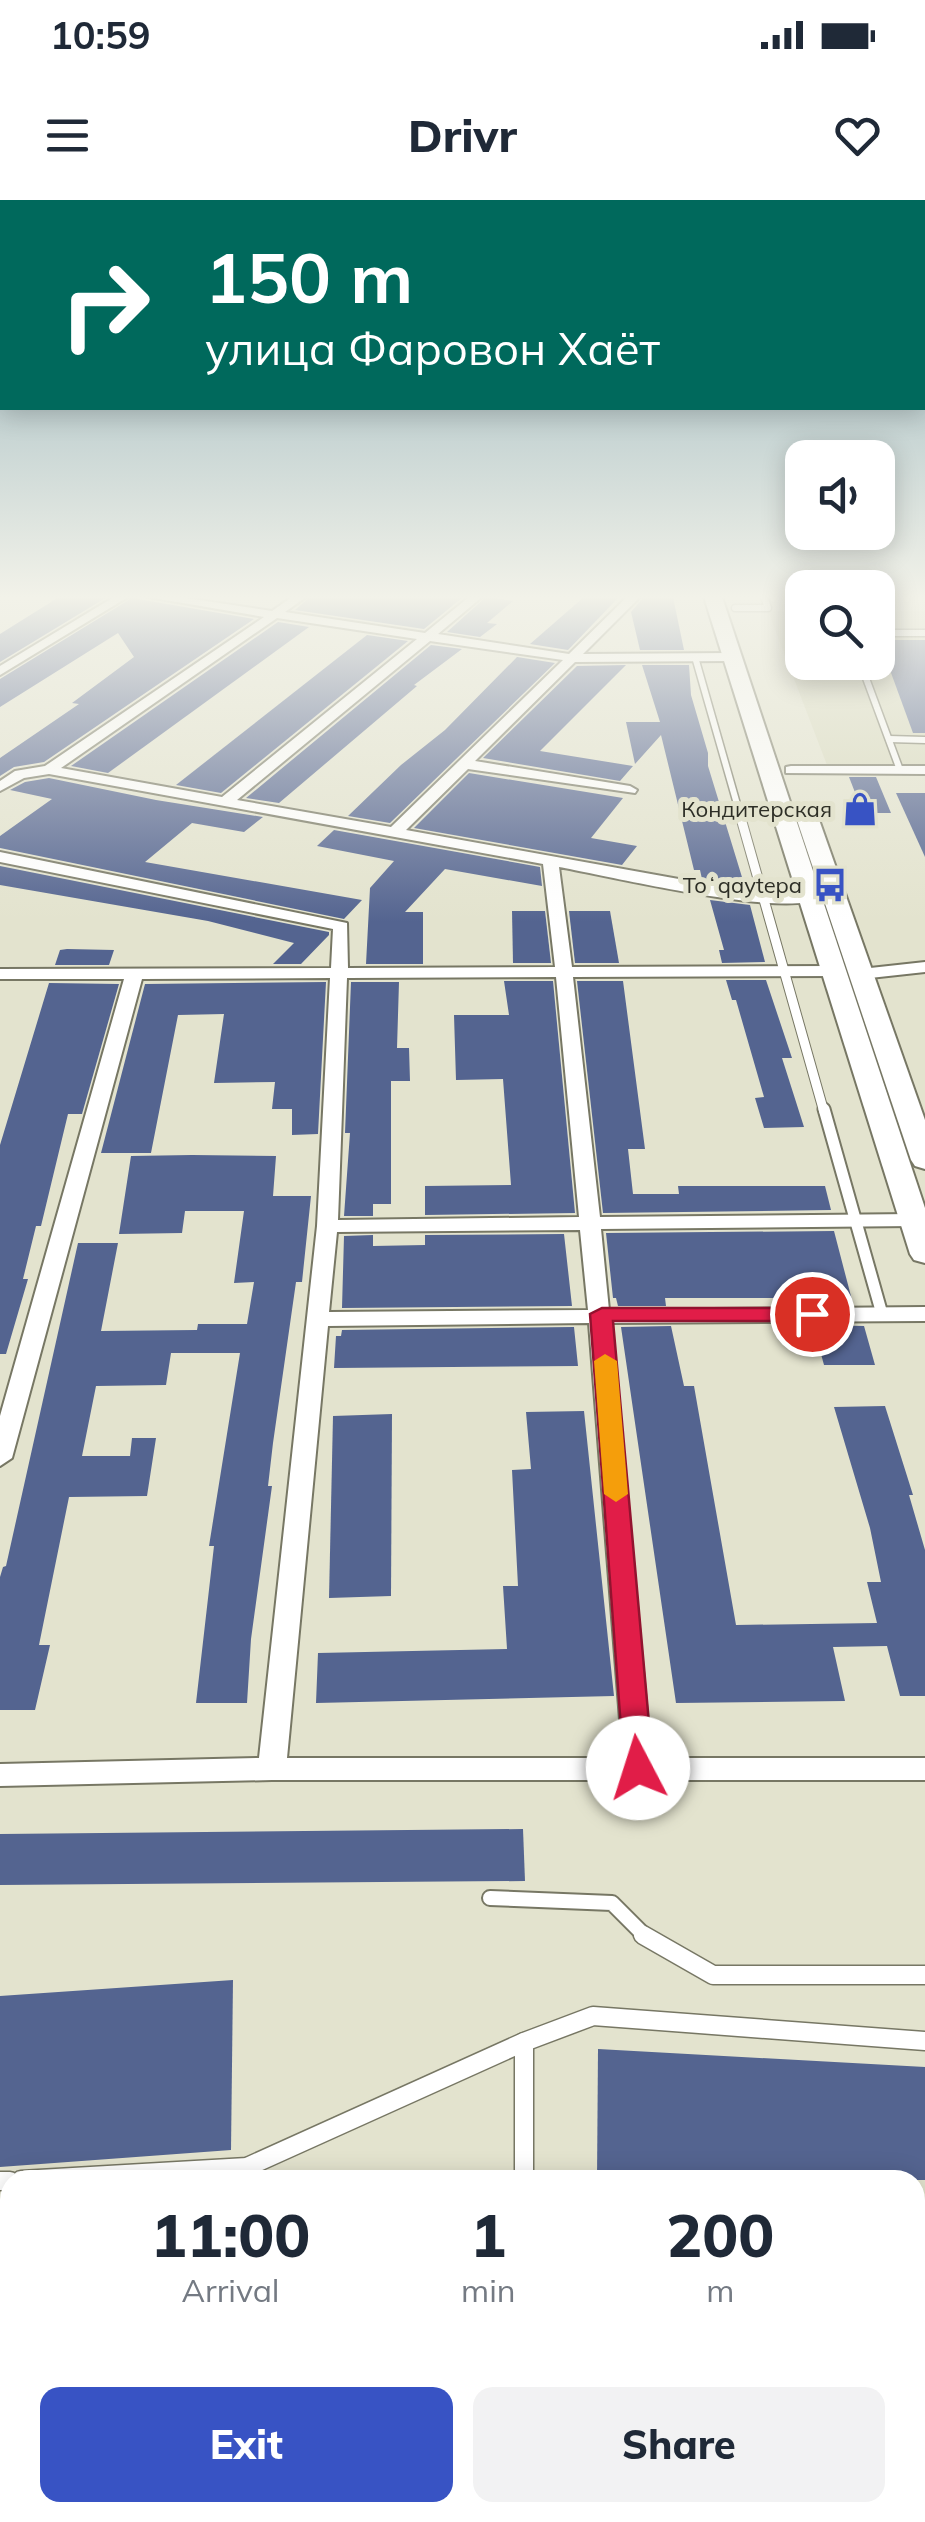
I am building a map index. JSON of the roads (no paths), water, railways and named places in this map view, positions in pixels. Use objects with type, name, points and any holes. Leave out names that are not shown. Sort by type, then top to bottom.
[{"type":"main road","points":[[758,705],[804,843],[861,974],[920,1133],[925,1160]]},
{"type":"main road","points":[[763,705],[791,770],[810,898],[925,1254]]},
{"type":"street","points":[[50,770],[143,705]]},
{"type":"street","points":[[225,802],[344,705]]},
{"type":"street","points":[[394,833],[525,705]]},
{"type":"street","points":[[465,764],[630,790]]},
{"type":"street","points":[[0,787],[20,774],[50,770],[762,899],[810,898]]},
{"type":"street","points":[[791,770],[925,770]]},
{"type":"street","points":[[0,857],[341,926],[327,1226],[272,1770]]},
{"type":"street","points":[[551,862],[588,1224],[602,1314],[638,1768]]},
{"type":"street","points":[[861,974],[920,969]]},
{"type":"street","points":[[0,974],[834,972]]},
{"type":"street","points":[[0,1458],[134,974]]},
{"type":"street","points":[[327,1226],[914,1220]]},
{"type":"street","points":[[319,1320],[602,1314],[925,1314]]},
{"type":"street","points":[[0,1775],[272,1770],[925,1769]]},
{"type":"lane","points":[[708,705],[882,1314]]},
{"type":"lane","points":[[876,705],[900,770]]},
{"type":"lane","points":[[888,740],[925,740]]},
{"type":"lane","points":[[490,1898],[612,1903],[642,1935],[713,1975],[925,1975]]},
{"type":"lane","points":[[260,2170],[524,2042],[594,2016],[925,2041]]},
{"type":"lane","points":[[524,2042],[524,2170]]},
{"type":"place","name":"Кондитерская","points":[[860,809]]},
{"type":"place","name":"Toʻqaytepa","points":[[830,885]]}]
